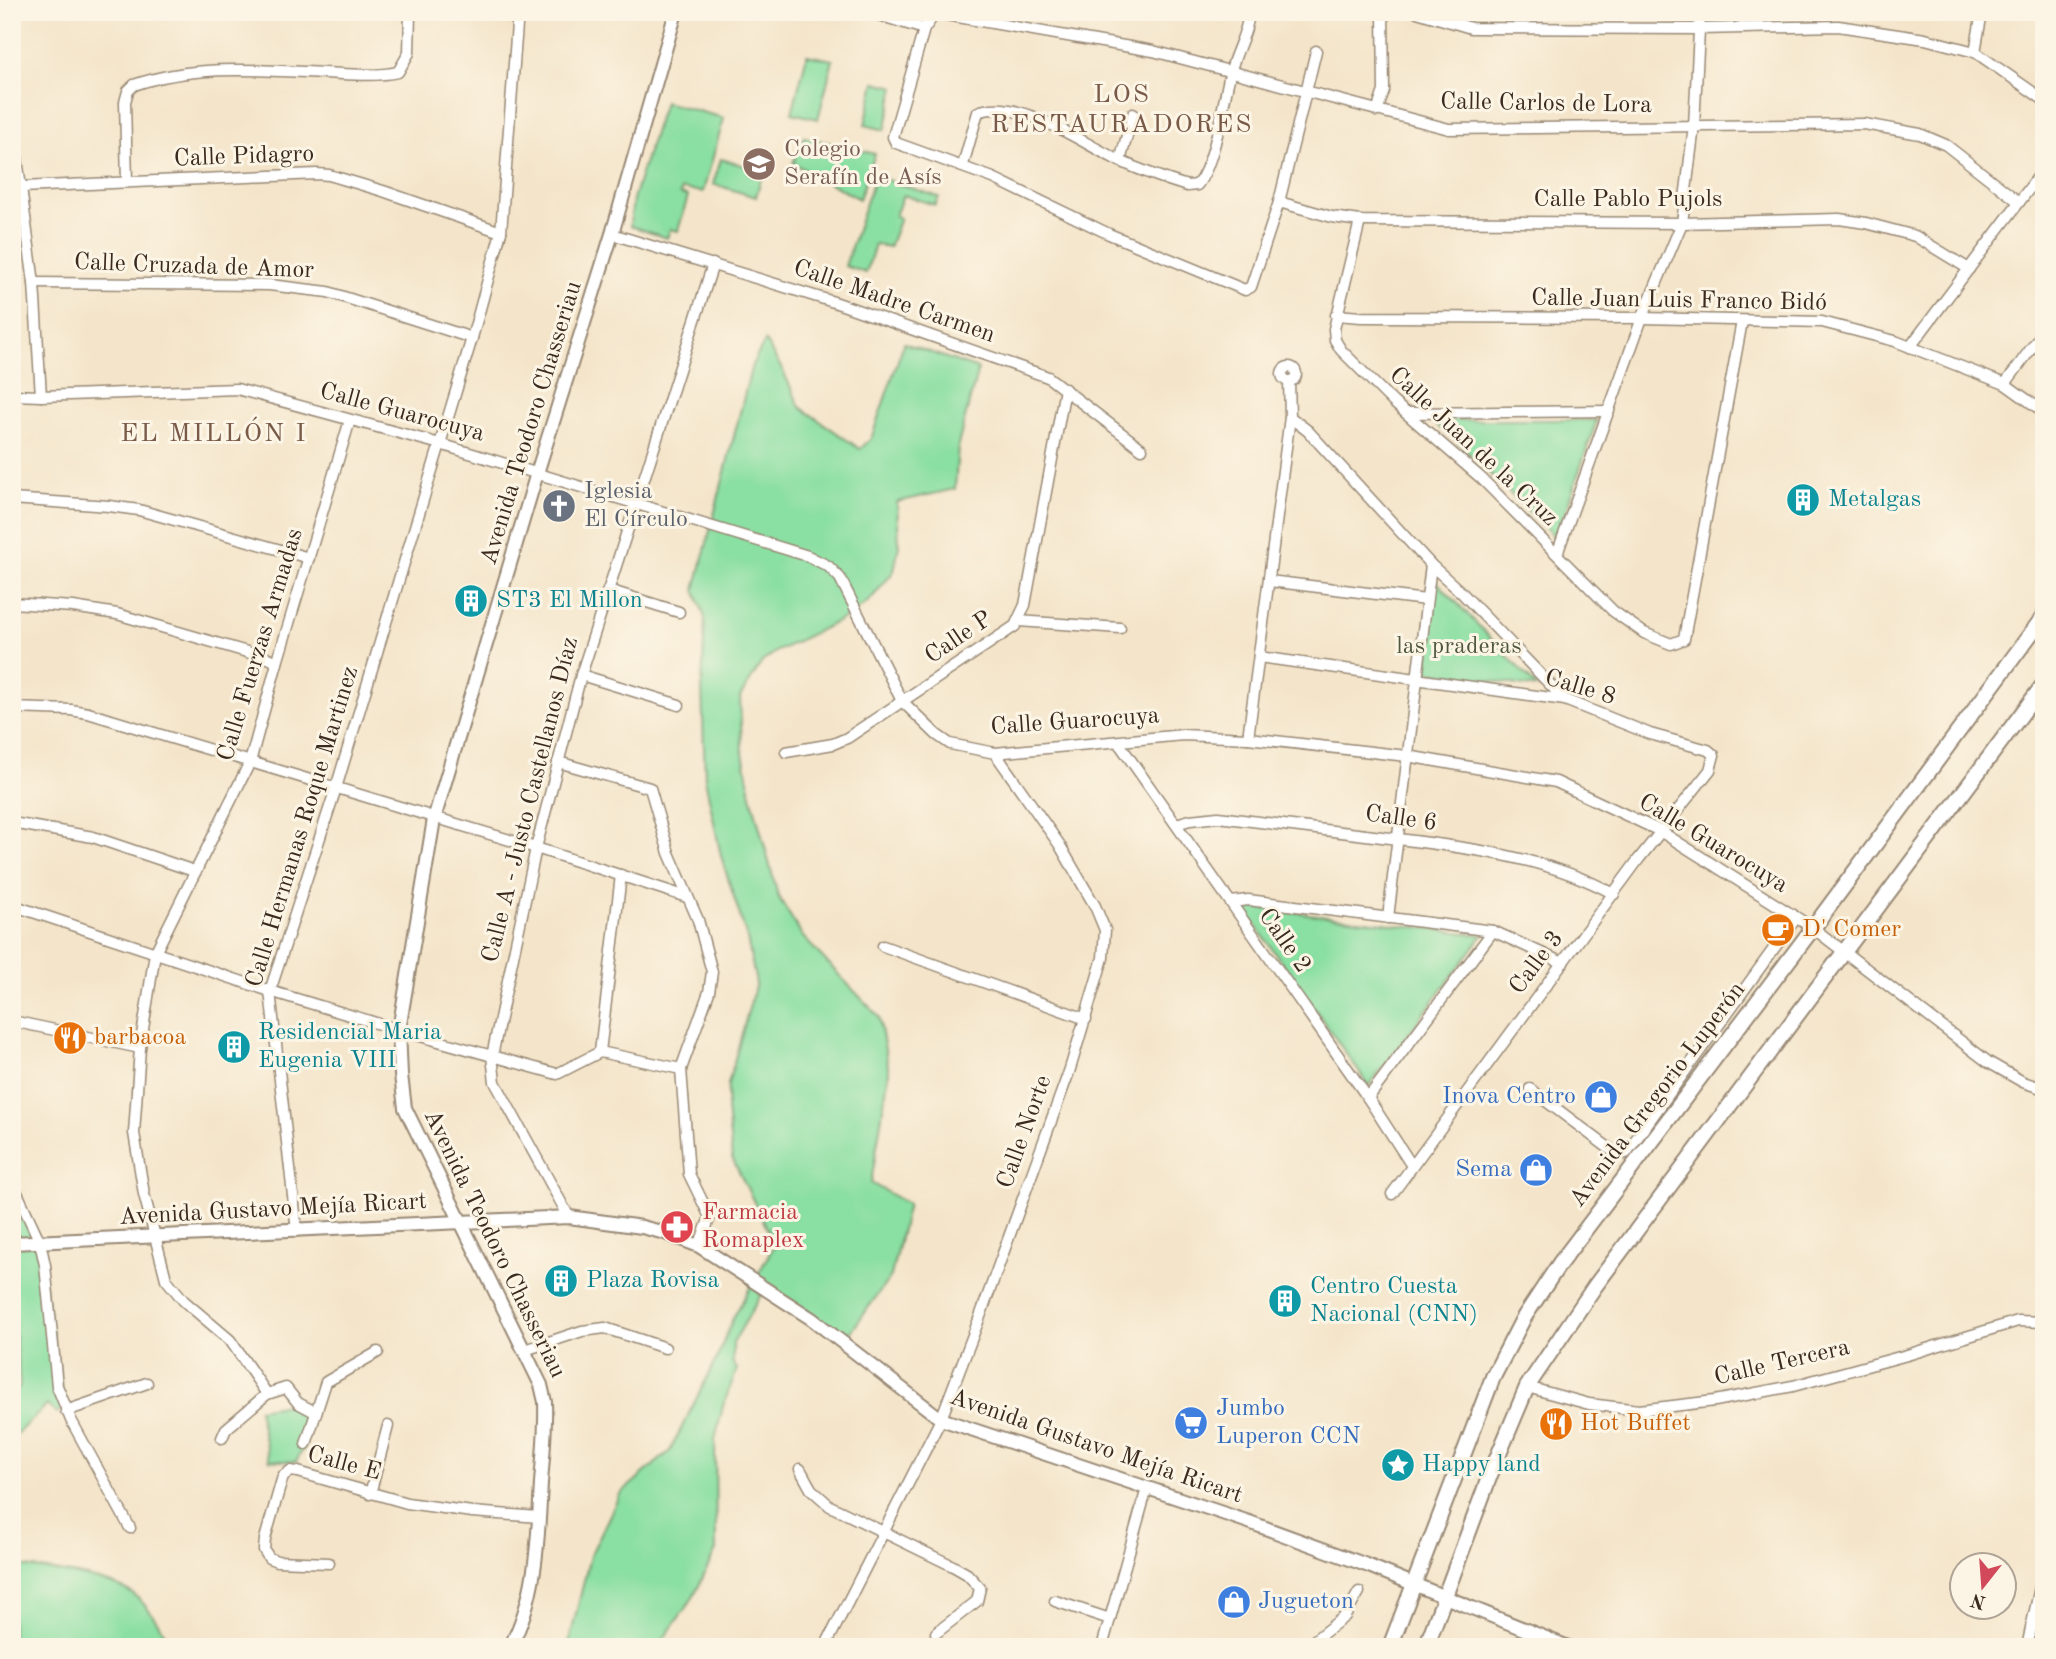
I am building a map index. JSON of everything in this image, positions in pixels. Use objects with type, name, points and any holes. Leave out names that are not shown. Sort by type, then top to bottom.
[{"type":"main road","name":"Avenida Gregorio Luperón","points":[[1390,1647],[1493,1377],[1523,1319],[1560,1263],[2044,616]]},
{"type":"main road","points":[[1426,1647],[1494,1463],[1527,1387],[1595,1286],[2044,684]]},
{"type":"street","points":[[127,182],[125,102],[128,91],[134,85],[205,71],[230,69],[372,75],[398,72],[409,52],[410,12]]},
{"type":"street","name":"Calle Hermanas Roque Martinez","points":[[297,1231],[270,991],[336,788],[472,338],[501,232],[518,12]]},
{"type":"street","name":"Avenida Teodoro Chasseriau","points":[[510,1647],[522,1619],[531,1586],[539,1517],[545,1402],[541,1385],[525,1350],[405,1108],[401,1084],[399,1030],[434,819],[537,473],[612,234],[676,12]]},
{"type":"street","points":[[869,12],[924,29]]},
{"type":"street","points":[[963,166],[978,112],[985,109],[1028,113],[1120,161],[1187,186],[1197,185],[1203,177],[1211,154],[1231,70],[1246,30],[1249,12]]},
{"type":"street","points":[[1377,111],[1384,91],[1384,12]]},
{"type":"street","points":[[1417,12],[1471,28],[1700,29],[1838,26],[1925,39],[1975,52],[2044,100]]},
{"type":"street","points":[[1557,554],[1642,318],[1682,223],[1694,126],[1700,12]]},
{"type":"street","points":[[1975,52],[1982,12]]},
{"type":"street","points":[[935,13],[924,29],[893,137],[896,144],[963,166],[1161,257],[1245,290],[1251,287],[1279,202],[1316,51]]},
{"type":"street","name":"Calle Carlos de Lora","points":[[935,13],[1153,51],[1449,129],[1864,124],[1920,134],[1946,145],[2019,202]]},
{"type":"street","points":[[1120,161],[1133,114]]},
{"type":"street","points":[[12,122],[34,283],[41,396]]},
{"type":"street","points":[[1910,347],[2044,169]]},
{"type":"street","name":"Calle Pidagro","points":[[22,187],[329,175],[501,232]]},
{"type":"street","name":"Calle Pablo Pujols","points":[[1279,202],[1360,222],[1682,223],[1839,219],[1914,236],[1969,269]]},
{"type":"street","name":"Calle Juan de la Cruz","points":[[1360,222],[1336,315],[1335,340],[1340,350],[1393,402],[1481,478],[1613,611],[1630,624],[1671,644],[1685,639],[1742,321]]},
{"type":"street","name":"Calle Madre Carmen","points":[[612,234],[837,303],[1048,377],[1142,449]]},
{"type":"street","name":"Calle A - Justo Castellanos Díaz","points":[[569,1217],[495,1082],[492,1056],[536,848],[581,675],[713,264]]},
{"type":"street","name":"Calle Cruzada de Amor","points":[[34,283],[302,287],[355,300],[472,338]]},
{"type":"street","name":"Calle Juan Luis Franco Bidó","points":[[1336,315],[1822,322],[1865,331],[2005,384],[2044,412]]},
{"type":"street","points":[[2005,384],[2044,331]]},
{"type":"street","points":[[1248,738],[1290,417],[1289,382]]},
{"type":"street","name":"Calle Guarocuya","points":[[12,395],[237,389],[440,444],[808,556],[828,566],[840,578],[902,701],[950,744],[995,753],[1183,735],[1248,738],[1407,757],[1556,782],[1660,831],[1813,928],[1988,1062],[2023,1082],[2044,1089]]},
{"type":"street","name":"Calle P","points":[[786,752],[825,746],[847,738],[975,654],[1018,621],[1025,605],[1065,389]]},
{"type":"street","points":[[1406,412],[1609,411]]},
{"type":"street","points":[[1290,417],[1308,431],[1431,565],[1462,593],[1565,700]]},
{"type":"street","name":"Calle Fuerzas Armadas","points":[[267,1394],[230,1340],[184,1300],[166,1279],[154,1236],[134,1133],[140,1048],[155,953],[250,762],[277,663],[351,420]]},
{"type":"street","points":[[12,499],[139,510],[309,558]]},
{"type":"street","points":[[1388,918],[1431,565]]},
{"type":"street","points":[[1269,581],[1426,600]]},
{"type":"street","points":[[608,590],[679,612]]},
{"type":"street","points":[[12,603],[73,607],[117,614],[277,663]]},
{"type":"street","points":[[1018,621],[1120,628]]},
{"type":"street","name":"Calle 8","points":[[1259,657],[1565,700],[1650,734],[1708,750],[1715,758]]},
{"type":"street","points":[[581,675],[679,705]]},
{"type":"street","points":[[12,708],[49,708],[88,713],[621,874],[687,897]]},
{"type":"street","name":"Calle 2","points":[[1118,742],[1368,1098],[1412,1166]]},
{"type":"street","name":"Calle Norte","points":[[829,1646],[941,1419],[1086,1019],[1103,958],[1105,930],[1100,918],[1059,844],[995,753]]},
{"type":"street","name":"Calle 3","points":[[1392,1194],[1660,831],[1710,770],[1715,758]]},
{"type":"street","points":[[558,762],[650,788],[669,853],[698,920],[712,972],[709,992],[681,1069],[689,1174],[710,1217],[699,1247]]},
{"type":"street","name":"Calle 6","points":[[1176,824],[1218,817],[1500,854],[1533,862],[1614,894]]},
{"type":"street","points":[[12,823],[93,837],[197,870]]},
{"type":"street","points":[[600,1052],[621,874]]},
{"type":"street","points":[[1231,902],[1248,901],[1493,931],[1563,963]]},
{"type":"street","points":[[12,905],[270,991],[557,1074],[600,1052],[681,1069]]},
{"type":"street","points":[[1530,1088],[1618,1155],[1626,1153],[1796,918]]},
{"type":"street","points":[[1368,1098],[1493,931]]},
{"type":"street","points":[[883,946],[1086,1019]]},
{"type":"street","points":[[12,1021],[140,1048]]},
{"type":"street","points":[[12,1182],[39,1242],[45,1265],[57,1386],[66,1411],[131,1528]]},
{"type":"street","name":"Avenida Gustavo Mejía Ricart","points":[[12,1244],[569,1217],[666,1233],[699,1247],[811,1319],[941,1419],[1249,1522],[1415,1584],[1568,1647]]},
{"type":"street","points":[[39,1242],[51,1366]]},
{"type":"street","name":"Calle Tercera","points":[[1527,1387],[1589,1404],[1639,1410],[1715,1401],[1793,1386],[2018,1321],[2044,1322]]},
{"type":"street","points":[[525,1350],[582,1331],[605,1328],[665,1348]]},
{"type":"street","points":[[306,1444],[326,1382],[378,1352]]},
{"type":"street","points":[[66,1411],[147,1383]]},
{"type":"street","points":[[222,1438],[226,1429],[267,1394],[286,1388],[298,1403],[315,1412]]},
{"type":"street","points":[[370,1494],[388,1426]]},
{"type":"street","points":[[800,1469],[811,1489],[830,1506],[953,1566],[967,1574],[980,1588],[977,1601],[936,1633]]},
{"type":"street","name":"Calle E","points":[[329,1563],[277,1561],[269,1558],[264,1550],[284,1476],[290,1471],[407,1503],[539,1517]]},
{"type":"street","points":[[1102,1647],[1147,1488]]},
{"type":"street","points":[[2027,1647],[2044,1569]]},
{"type":"street","points":[[1306,1647],[1345,1616],[1359,1592]]},
{"type":"street","points":[[1055,1601],[1110,1619]]},
{"type":"green space","points":[[807,55],[833,60],[818,119],[792,113]]},
{"type":"green space","points":[[875,82],[895,87],[885,130],[865,125]]},
{"type":"green space","points":[[664,102],[724,118],[703,192],[682,189],[680,194],[688,196],[678,231],[670,229],[667,238],[630,226],[633,199]]},
{"type":"green space","points":[[804,137],[875,154],[859,199],[793,163]]},
{"type":"green space","points":[[721,159],[763,171],[756,197],[713,184]]},
{"type":"green space","points":[[875,176],[939,197],[935,205],[903,195],[895,216],[900,218],[889,247],[875,244],[866,273],[845,266]]},
{"type":"green space","points":[[765,341],[800,407],[860,449],[871,439],[904,343],[978,369],[958,445],[955,489],[897,502],[899,545],[894,571],[871,599],[849,616],[777,651],[762,662],[740,697],[742,748],[751,795],[778,896],[803,937],[879,1017],[889,1072],[871,1183],[908,1204],[891,1276],[845,1340],[765,1288],[733,1343],[733,1364],[737,1369],[723,1406],[715,1440],[716,1550],[694,1596],[658,1647],[568,1647],[590,1556],[620,1494],[670,1451],[717,1358],[733,1318],[775,1244],[732,1158],[727,1108],[728,1084],[756,983],[747,938],[721,856],[705,779],[702,687],[705,618],[695,590],[752,365]]},
{"type":"green space","points":[[1430,420],[1597,420],[1556,538],[1456,441]]},
{"type":"green space","name":"las praderas","points":[[1435,581],[1440,585],[1538,688],[1427,671]]},
{"type":"green space","points":[[1242,906],[1483,935],[1369,1086]]},
{"type":"green space","points":[[12,1187],[37,1242],[65,1408],[56,1413],[47,1405],[12,1438],[12,1396],[20,1386],[12,1305]]},
{"type":"green space","points":[[287,1404],[309,1413],[304,1447],[296,1462],[269,1460],[258,1409]]},
{"type":"green space","points":[[12,1565],[93,1578],[123,1588],[145,1606],[174,1647],[12,1647]]},
{"type":"place","name":"Colegio Serafín de Asís","points":[[759,164]]},
{"type":"place","name":"Metalgas","points":[[1803,500]]},
{"type":"place","name":"Iglesia El Círculo","points":[[559,506]]},
{"type":"place","name":"ST3 El Millon","points":[[471,601]]},
{"type":"place","name":"D' Comer","points":[[1778,930]]},
{"type":"place","name":"barbacoa","points":[[70,1038]]},
{"type":"place","name":"Residencial Maria Eugenia VIII","points":[[234,1047]]},
{"type":"place","name":"Inova Centro","points":[[1601,1097]]},
{"type":"place","name":"Sema","points":[[1536,1170]]},
{"type":"place","name":"Farmacia Romaplex","points":[[677,1227]]},
{"type":"place","name":"Plaza Rovisa","points":[[561,1281]]},
{"type":"place","name":"Centro Cuesta Nacional (CNN)","points":[[1285,1301]]},
{"type":"place","name":"Jumbo Luperon CCN","points":[[1191,1423]]},
{"type":"place","name":"Hot Buffet","points":[[1556,1424]]},
{"type":"place","name":"Happy land","points":[[1398,1465]]},
{"type":"place","name":"Jugueton","points":[[1234,1602]]},
{"type":"district","name":"LOS RESTAURADORES","points":[[1122,110]]},
{"type":"district","name":"EL MILLÓN I","points":[[214,434]]}]
